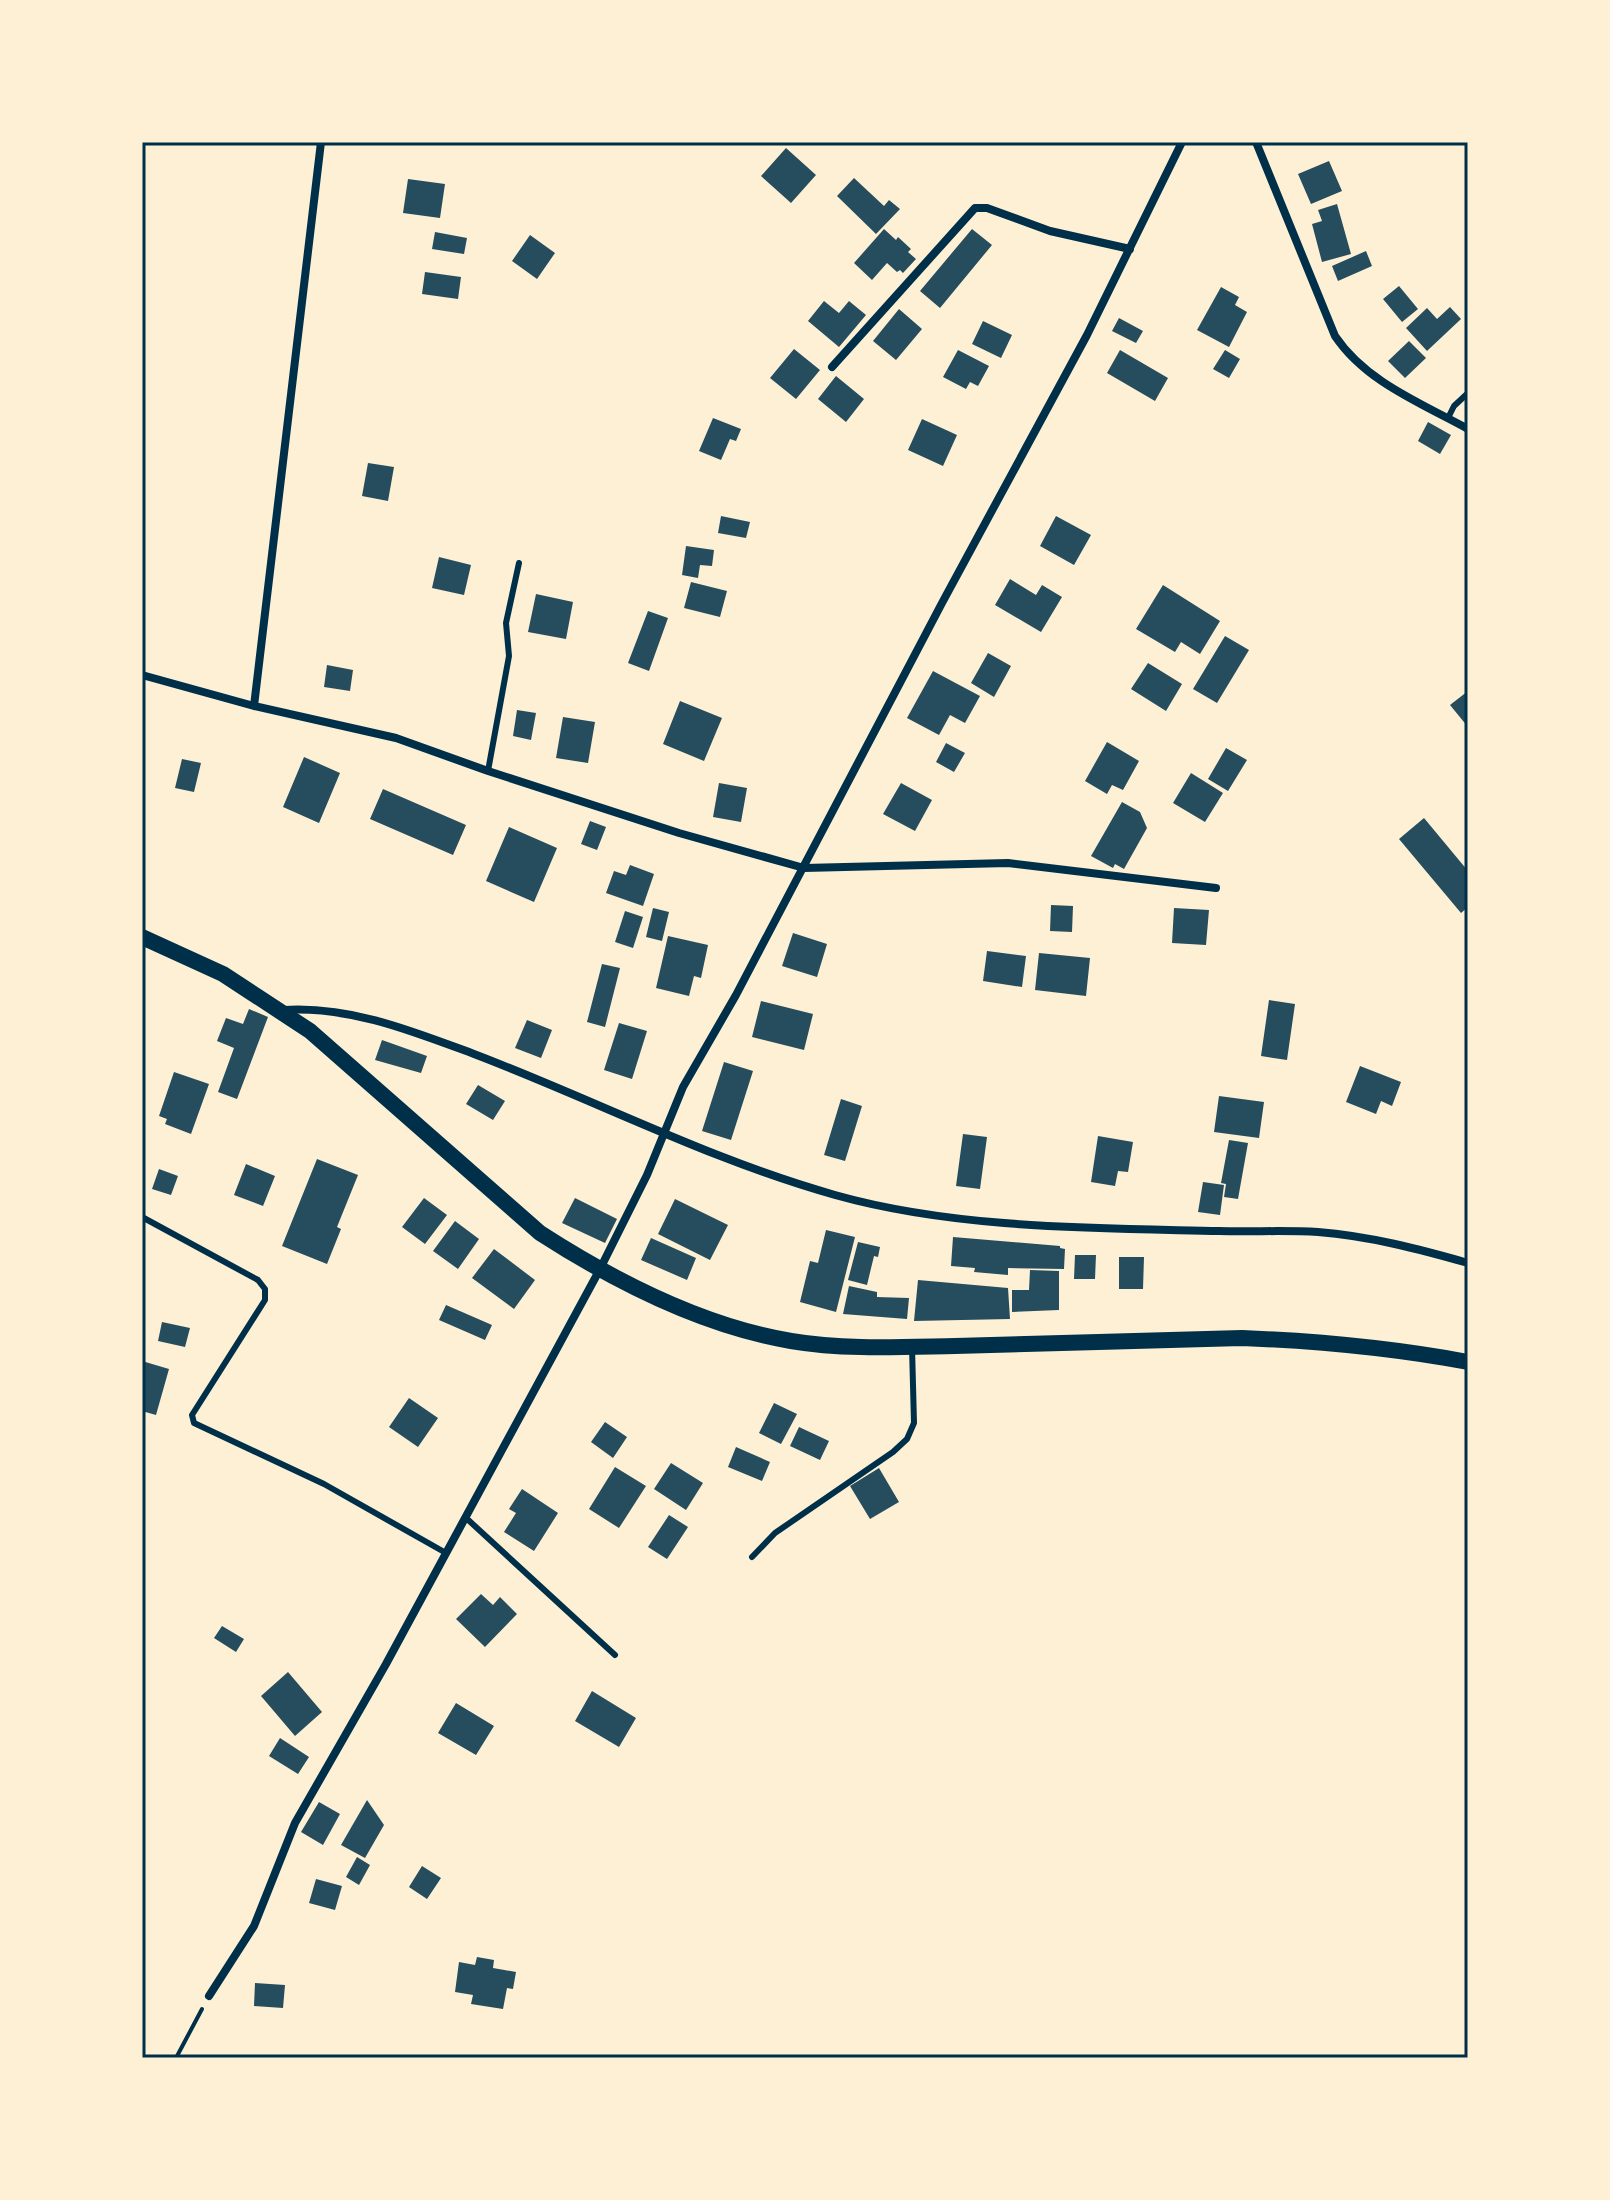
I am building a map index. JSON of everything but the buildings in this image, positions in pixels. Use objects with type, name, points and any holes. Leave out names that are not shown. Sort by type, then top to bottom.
[{"type":"main road","points":[[142,937],[223,974],[281,1010],[333,1049],[540,1233],[650,1294],[733,1327],[792,1341],[912,1347],[1242,1338],[1340,1344],[1468,1362]]},
{"type":"street","points":[[254,706],[321,142]]},
{"type":"street","points":[[209,1996],[254,1926],[295,1823],[600,1269],[647,1175],[683,1087],[736,995],[1087,335],[1182,142]]},
{"type":"street","points":[[1256,142],[1335,336],[1343,348],[1364,369],[1389,386],[1468,429]]},
{"type":"street","points":[[832,367],[975,208],[987,208],[1050,231],[1130,249]]},
{"type":"street","points":[[142,675],[254,706],[396,738],[679,833],[804,868],[1008,863],[1216,888]]},
{"type":"street","points":[[281,1010],[315,1008],[340,1011],[410,1030],[513,1069],[742,1165],[835,1195],[900,1209],[1025,1224],[1318,1232],[1393,1243],[1468,1263]]},
{"type":"lane","points":[[1448,418],[1454,406],[1468,393]]},
{"type":"lane","points":[[488,771],[509,656],[506,623],[519,563]]},
{"type":"lane","points":[[142,1217],[258,1280],[265,1289],[265,1300],[192,1415],[194,1423],[324,1484],[446,1553]]},
{"type":"lane","points":[[752,1557],[775,1533],[893,1452],[907,1439],[914,1423],[912,1347]]},
{"type":"lane","points":[[465,1517],[615,1655]]},
{"type":"path","points":[[176,2058],[209,1996]]}]
